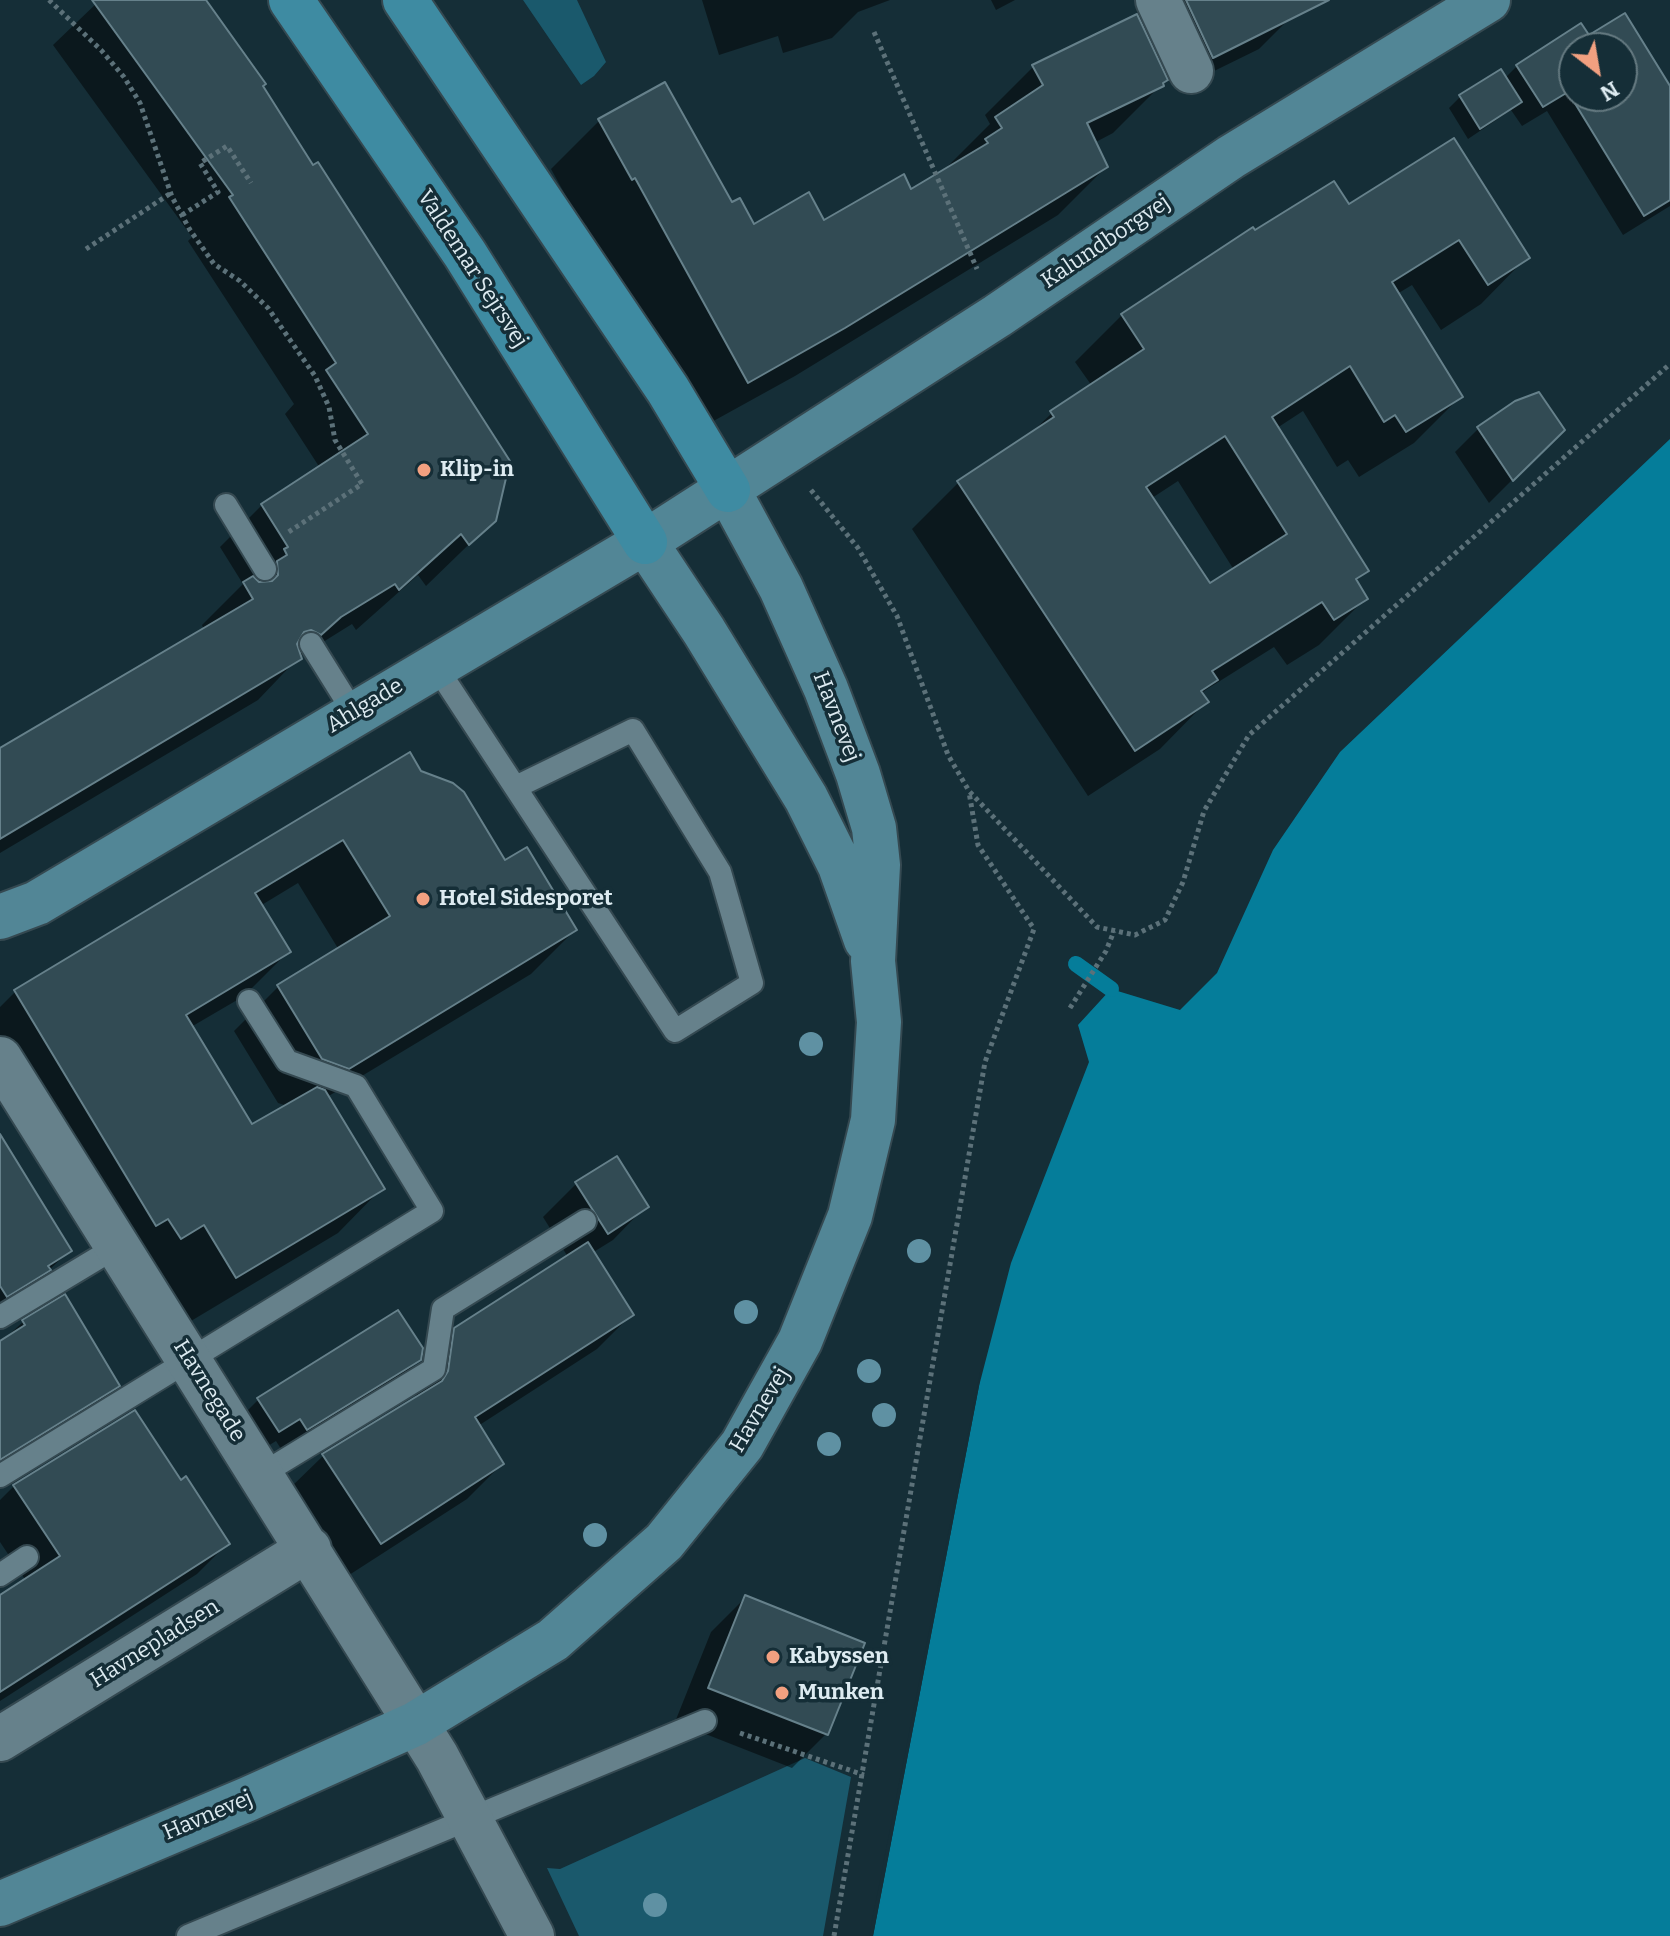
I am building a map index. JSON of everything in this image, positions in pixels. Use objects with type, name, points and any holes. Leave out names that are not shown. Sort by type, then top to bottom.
[{"type":"main road","name":"Valdemar Sejrsvej","points":[[291,0],[465,254],[645,542]]},
{"type":"main road","points":[[405,0],[668,390],[728,490]]},
{"type":"street","points":[[1158,0],[1191,71]]},
{"type":"street","name":"Kalundborgvej","points":[[728,490],[997,316],[1231,157],[1488,0]]},
{"type":"street","name":"Ahlgade","points":[[0,917],[37,903],[728,490]]},
{"type":"street","name":"Havnevej","points":[[0,1904],[415,1724],[553,1640],[664,1542],[742,1445],[800,1341],[850,1216],[873,1120],[879,1022],[873,961],[878,865],[874,828],[858,774],[791,608],[728,490]]},
{"type":"street","name":"Havnevej","points":[[645,542],[704,631],[806,798],[840,866],[873,961]]},
{"type":"street","name":"Havnegade","points":[[0,1059],[309,1549],[415,1724]]},
{"type":"street","name":"Havnepladsen","points":[[0,1739],[309,1549]]},
{"type":"street","points":[[415,1724],[472,1819],[532,1936]]},
{"type":"lane","points":[[226,505],[260,561]]},
{"type":"lane","points":[[311,644],[354,713]]},
{"type":"lane","points":[[435,665],[675,1031],[752,983],[720,872],[633,730],[516,787]]},
{"type":"lane","points":[[0,1476],[432,1211],[356,1086],[287,1061],[249,1001]]},
{"type":"lane","points":[[262,1474],[434,1369],[443,1309],[585,1221]]},
{"type":"lane","points":[[0,1317],[118,1246]]},
{"type":"lane","points":[[0,1575],[27,1557]]},
{"type":"lane","points":[[188,1936],[705,1721]]},
{"type":"path","points":[[49,0],[124,77],[140,103],[171,193],[205,255],[240,281],[268,308],[288,335],[315,376],[329,407],[335,440],[362,484],[260,561]]},
{"type":"path","points":[[874,32],[997,316]]},
{"type":"path","points":[[182,215],[218,192],[200,163],[227,146],[251,183]]},
{"type":"path","points":[[86,249],[171,193]]},
{"type":"path","points":[[783,455],[858,548],[897,616],[948,755],[969,791],[1097,927],[1135,935],[1165,920],[1183,882],[1204,811],[1249,735],[1670,364]]},
{"type":"path","points":[[834,1936],[985,1062],[1034,929],[978,845],[969,791]]},
{"type":"path","points":[[1070,1008],[1106,951],[1114,931]]},
{"type":"path","points":[[705,1721],[864,1775]]},
{"type":"shaded area","points":[[523,0],[577,0],[606,62],[594,76],[581,85]]},
{"type":"shaded area","points":[[1670,439],[1670,1936],[873,1936],[979,1386],[1011,1263],[1089,1062],[1078,1025],[1111,989],[1180,1010],[1217,973],[1273,850],[1340,752]]},
{"type":"shaded area","points":[[805,1758],[851,1777],[823,1936],[579,1936],[547,1868],[560,1869]]},
{"type":"pier","points":[[983,1357],[873,1936],[869,1936]]},
{"type":"building","points":[[92,0],[206,0],[266,84],[263,86],[313,165],[318,162],[510,461],[496,521],[469,545],[461,534],[399,590],[395,584],[341,617],[321,635],[311,630],[304,632],[297,644],[302,659],[0,839],[0,748],[253,599],[243,582],[253,576],[259,582],[272,581],[278,575],[277,561],[287,555],[284,549],[288,547],[261,504],[368,434],[326,370],[336,363],[229,197],[233,195]]},
{"type":"building","points":[[1186,0],[1329,0],[1213,58]]},
{"type":"building","points":[[1625,13],[1637,32],[1594,32]]},
{"type":"building","points":[[1137,14],[1168,80],[1163,83],[1164,86],[1087,123],[1108,167],[845,328],[748,383],[635,178],[632,180],[598,119],[665,82],[732,202],[740,198],[754,224],[809,192],[824,220],[904,174],[911,189],[988,143],[985,139],[1002,128],[995,117],[1043,85],[1032,65]]},
{"type":"building","points":[[1581,23],[1587,32],[1567,32]]},
{"type":"building","points":[[1638,34],[1670,86],[1670,200],[1644,216],[1580,112],[1638,112]]},
{"type":"building","points":[[1558,38],[1558,98],[1543,107],[1516,65]]},
{"type":"building","points":[[1501,69],[1522,102],[1480,129],[1459,95]]},
{"type":"building","points":[[1454,138],[1530,258],[1488,285],[1459,240],[1392,282],[1463,397],[1406,432],[1395,415],[1384,422],[1350,366],[1272,417],[1369,571],[1356,579],[1368,599],[1334,620],[1322,602],[1212,671],[1218,680],[1201,691],[1209,702],[1135,751],[957,481],[1054,417],[1050,411],[1144,349],[1121,314],[1253,227],[1255,230],[1334,181],[1349,204]],"holes":[[[1225,436],[1287,534],[1210,583],[1146,487]]]},
{"type":"building","points":[[1539,392],[1565,430],[1513,481],[1477,427],[1515,401]]},
{"type":"building","points":[[410,752],[421,771],[453,783],[464,792],[505,860],[527,847],[577,930],[349,1069],[322,1059],[277,985],[390,916],[343,840],[255,893],[291,952],[186,1015],[252,1124],[317,1087],[325,1090],[385,1189],[236,1278],[204,1225],[181,1239],[168,1219],[156,1226],[14,990]]},
{"type":"building","points":[[0,1134],[72,1251],[48,1266],[51,1270],[7,1297],[0,1286]]},
{"type":"building","points":[[617,1156],[649,1207],[608,1234],[575,1182]]},
{"type":"building","points":[[588,1242],[634,1315],[475,1417],[504,1464],[381,1544],[322,1454],[442,1381],[448,1371],[454,1328]]},
{"type":"building","points":[[65,1294],[120,1386],[0,1460],[0,1341],[25,1325],[22,1320]]},
{"type":"building","points":[[398,1310],[423,1348],[421,1360],[307,1430],[300,1419],[279,1432],[257,1398]]},
{"type":"building","points":[[135,1410],[181,1480],[186,1476],[230,1544],[0,1692],[0,1595],[60,1556],[13,1485]]},
{"type":"building","points":[[745,1595],[865,1643],[828,1735],[708,1688]]},
{"type":"waterway","points":[[1076,964],[1111,989]]},
{"type":"place","name":"Klip-in","points":[[424,470]]},
{"type":"place","name":"Hotel Sidesporet","points":[[423,899]]},
{"type":"place","name":"Kabyssen","points":[[773,1657]]},
{"type":"place","name":"Munken","points":[[782,1693]]}]
